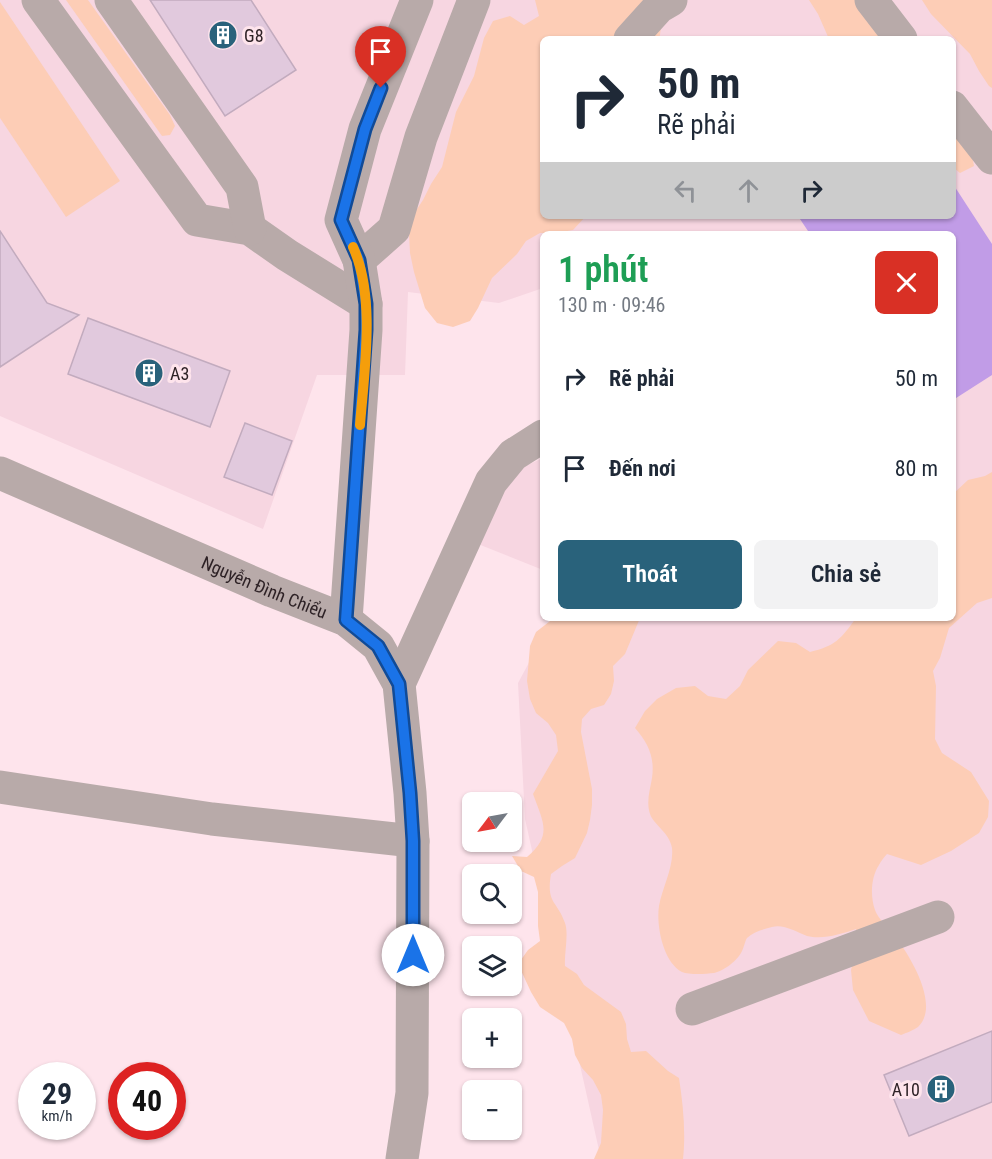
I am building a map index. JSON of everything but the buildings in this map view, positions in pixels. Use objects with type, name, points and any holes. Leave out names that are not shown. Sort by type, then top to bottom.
[{"type":"street","points":[[38,0],[196,220],[250,229],[366,304]]},
{"type":"street","points":[[111,0],[242,187],[250,229]]},
{"type":"street","points":[[346,620],[366,304],[359,260],[341,220],[365,129],[417,0]]},
{"type":"street","points":[[359,260],[394,229],[421,137],[474,0]]},
{"type":"street","points":[[633,36],[659,7],[671,0]]},
{"type":"street","points":[[871,0],[899,36]]},
{"type":"street","points":[[956,112],[992,158]]},
{"type":"street","points":[[399,684],[491,482],[513,455],[540,438]]},
{"type":"street","name":"Nguyễn Đình Chiểu","points":[[0,473],[272,591],[346,620],[378,646],[399,684],[413,841],[412,1093],[402,1159]]},
{"type":"street","points":[[0,788],[212,819],[413,841]]},
{"type":"street","points":[[692,1009],[938,918]]},
{"type":"shaded area","points":[[0,0],[992,0],[992,1159],[601,1159],[525,819],[518,683],[551,621],[956,621],[956,231],[540,231],[540,289],[499,303],[408,292],[405,375],[317,375],[263,529],[0,416]]},
{"type":"shaded area","points":[[66,0],[88,0],[170,115],[175,126],[170,135],[162,136]]},
{"type":"shaded area","points":[[535,0],[664,0],[660,36],[540,36],[540,219],[583,219],[573,230],[540,231],[526,241],[517,254],[492,278],[470,321],[453,327],[437,323],[425,308],[414,272],[409,233],[413,215],[442,167],[456,112],[474,76],[484,38],[493,21],[510,16],[524,25],[539,16]]},
{"type":"shaded area","points":[[809,0],[880,0],[907,24],[917,36],[828,36]]},
{"type":"shaded area","points":[[922,0],[992,0],[992,88],[970,54],[956,40],[956,36],[952,36],[931,14]]},
{"type":"shaded area","points":[[0,2],[120,181],[66,217],[0,118]]},
{"type":"shaded area","points":[[956,124],[971,150],[974,166],[960,173],[956,170]]},
{"type":"shaded area","points":[[956,189],[992,244],[992,375],[956,398],[956,231],[808,231],[800,219],[956,219]]},
{"type":"shaded area","points":[[540,459],[540,569],[478,544],[514,471]]},
{"type":"shaded area","points":[[992,472],[992,598],[977,603],[949,628],[940,658],[933,671],[936,686],[935,739],[942,753],[971,772],[989,801],[988,817],[979,833],[951,851],[921,865],[887,854],[876,870],[872,887],[872,899],[876,913],[900,944],[920,980],[926,1006],[924,1018],[918,1027],[901,1035],[869,1021],[853,990],[851,970],[857,947],[856,929],[819,937],[807,936],[785,927],[776,926],[755,932],[747,938],[737,958],[722,970],[702,974],[682,972],[670,960],[660,933],[659,906],[671,863],[672,848],[668,838],[652,818],[648,805],[653,770],[651,757],[644,739],[635,728],[645,711],[657,699],[676,688],[695,686],[708,696],[726,699],[740,686],[748,670],[778,641],[796,643],[810,652],[837,641],[854,621],[956,621],[956,491],[968,480]]},
{"type":"shaded area","points":[[550,621],[639,621],[625,654],[613,666],[614,681],[611,694],[604,705],[591,709],[582,719],[581,732],[592,789],[590,820],[587,833],[575,858],[551,874],[550,891],[566,928],[565,966],[577,974],[584,985],[621,1012],[626,1024],[631,1052],[646,1051],[679,1078],[684,1118],[683,1159],[594,1159],[601,1143],[603,1110],[601,1095],[575,1055],[572,1039],[564,1023],[540,1007],[522,973],[522,958],[528,950],[540,941],[538,892],[534,877],[522,871],[522,864],[517,864],[512,856],[527,857],[540,842],[544,828],[533,794],[558,751],[556,735],[548,723],[536,713],[530,699],[527,681],[530,646],[536,632]]},
{"type":"slow traffic","points":[[353,247],[359,260],[366,304],[360,425]]},
{"type":"place","name":"G8","points":[[223,35]]},
{"type":"place","name":"A3","points":[[149,373]]},
{"type":"place","name":"A10","points":[[941,1089]]},
{"type":"route","points":[[381,88],[365,129],[341,220],[359,260],[366,304],[346,620],[378,646],[399,684],[413,841],[413,955]]}]
